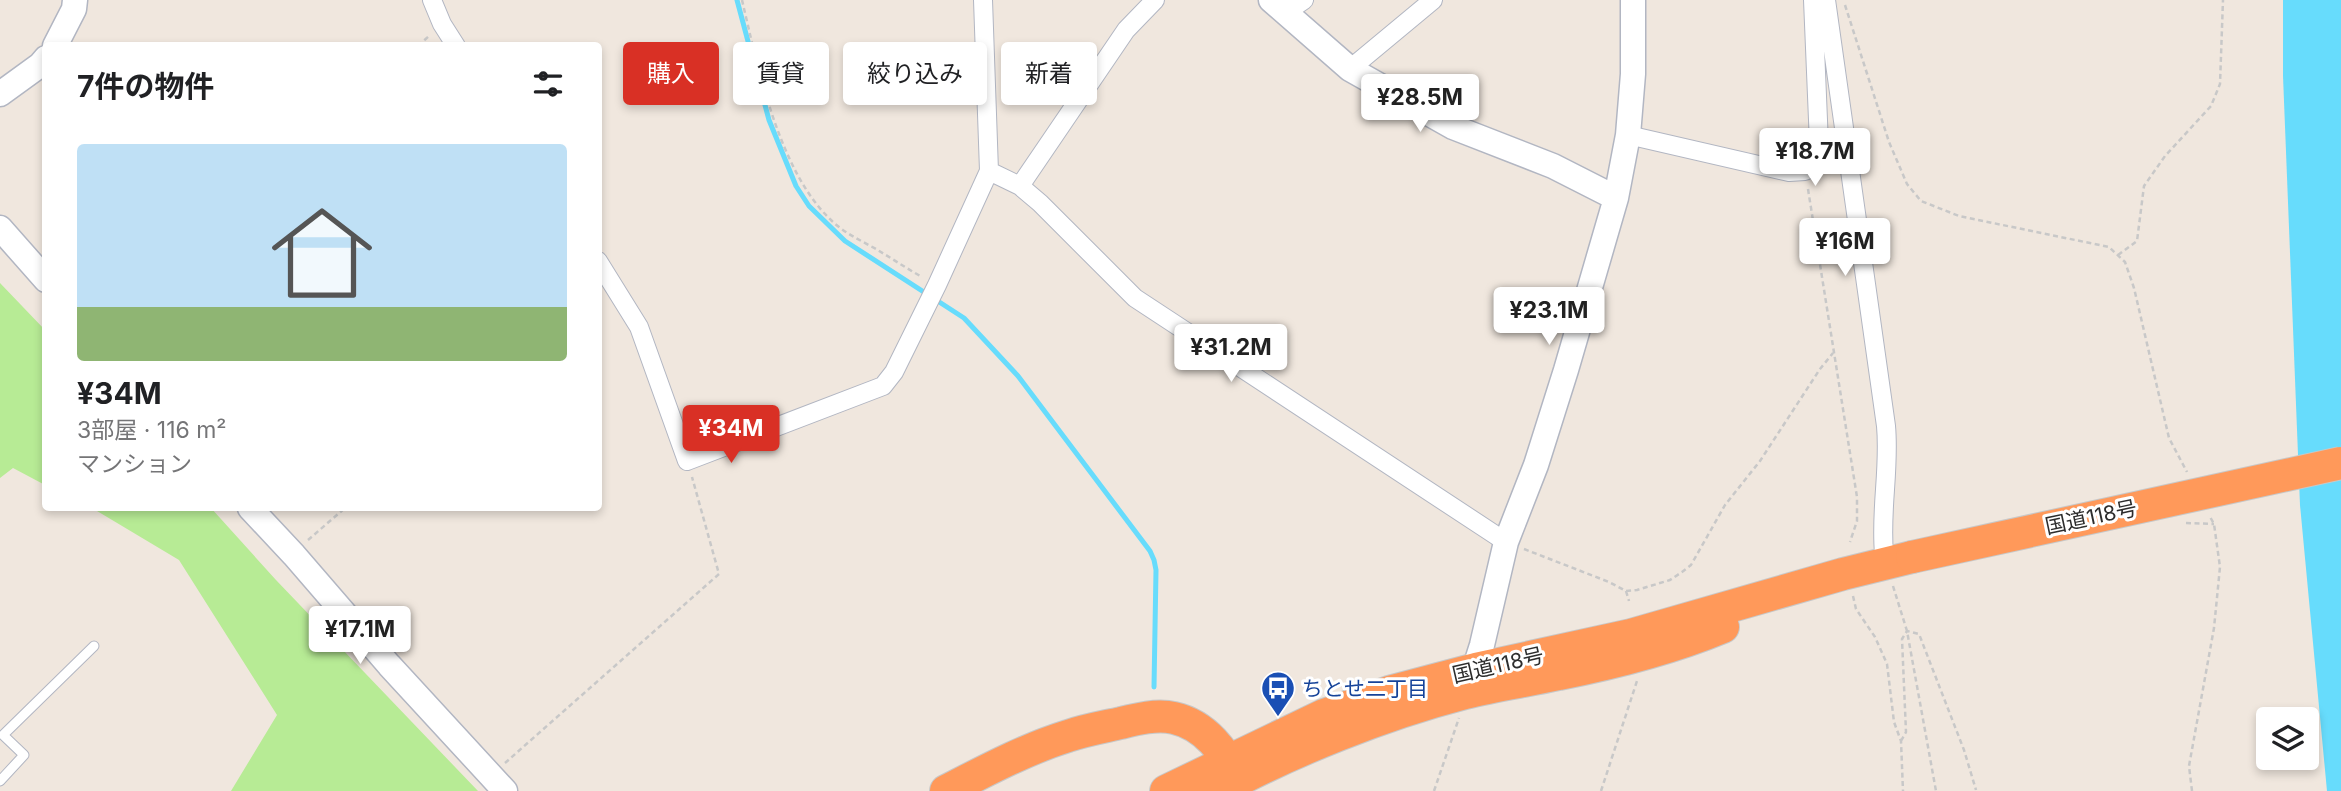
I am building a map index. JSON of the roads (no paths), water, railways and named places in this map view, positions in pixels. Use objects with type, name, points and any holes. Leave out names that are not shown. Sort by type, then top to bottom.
[{"type":"highway","name":"国道118号","points":[[1166,791],[1228,777],[1343,734],[1471,681],[1573,671],[1682,644],[1760,612],[1847,582],[1894,557],[2341,463]]},
{"type":"highway","points":[[946,791],[1018,756],[1068,736],[1160,716],[1175,718],[1196,727],[1219,746],[1228,777]]},
{"type":"street","points":[[57,42],[74,9],[75,0]]},
{"type":"street","points":[[432,0],[442,24],[454,42]]},
{"type":"street","points":[[602,267],[639,327],[687,461],[883,386],[894,372],[934,291],[989,171],[983,0]]},
{"type":"street","points":[[1020,186],[1126,30],[1154,0]]},
{"type":"street","points":[[1350,69],[1433,0]]},
{"type":"street","points":[[1471,681],[1506,542],[1536,465],[1616,198],[1628,135],[1633,74],[1633,0]]},
{"type":"street","points":[[1628,135],[1789,172],[1805,172],[1815,160],[1819,144],[1814,0]]},
{"type":"street","points":[[1826,0],[1886,426],[1888,450],[1882,533],[1894,557]]},
{"type":"street","points":[[1287,4],[1350,69],[1454,127],[1553,166],[1616,198]]},
{"type":"street","points":[[0,94],[42,65]]},
{"type":"street","points":[[989,171],[1020,186],[1061,221],[1135,298],[1506,542]]},
{"type":"street","points":[[0,228],[42,275]]},
{"type":"street","points":[[253,511],[497,783]]},
{"type":"lane","points":[[0,781],[24,755],[3,735],[94,646]]},
{"type":"water","points":[[2283,0],[2341,0],[2341,791],[2327,791],[2300,505],[2283,76]]},
{"type":"waterway","points":[[737,0],[769,120],[796,186],[809,206],[845,241],[964,318],[1018,376],[1150,551],[1156,570],[1154,687]]},
{"type":"place","name":"ちとせ二丁目","points":[[1278,718]]}]
